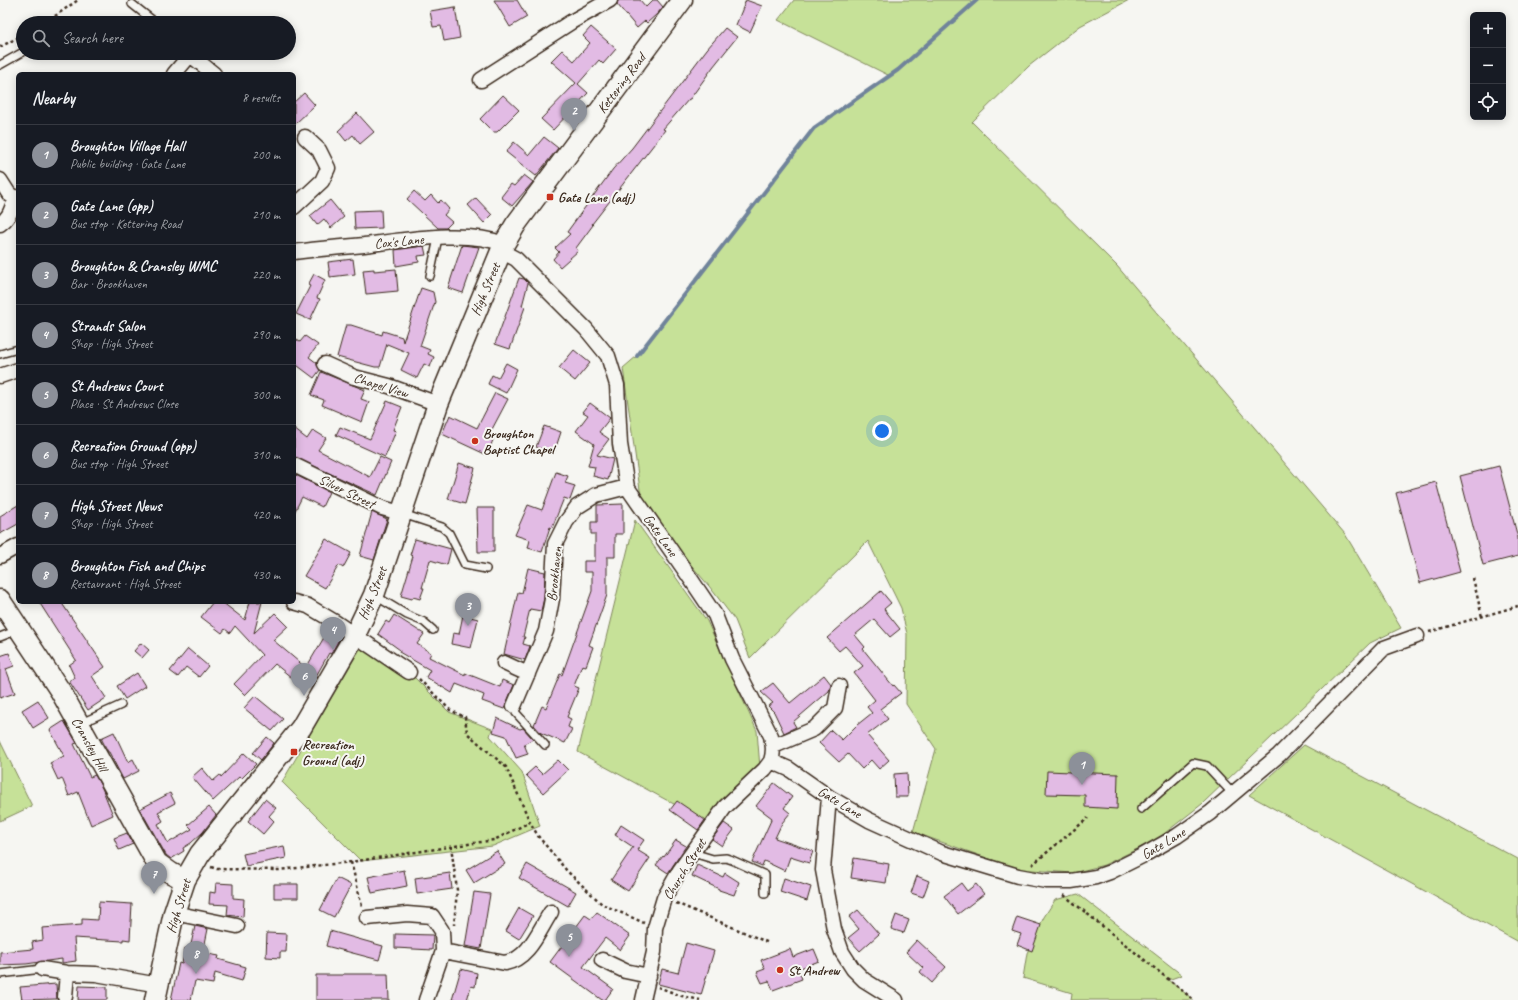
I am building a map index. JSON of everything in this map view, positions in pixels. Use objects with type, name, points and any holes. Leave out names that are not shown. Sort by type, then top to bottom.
[{"type":"street","points":[[481,80],[571,22],[610,0]]},
{"type":"street","name":"Kettering Road","points":[[502,248],[516,224],[682,0]]},
{"type":"street","points":[[176,72],[184,60]]},
{"type":"street","points":[[196,60],[212,72]]},
{"type":"street","points":[[296,205],[322,182],[328,168],[319,150],[306,137]]},
{"type":"street","points":[[0,180],[9,194],[16,198]]},
{"type":"street","points":[[0,224],[14,216],[16,204]]},
{"type":"street","name":"Cox's Lane","points":[[296,252],[414,238],[473,237],[491,239],[502,248]]},
{"type":"street","name":"High Street","points":[[157,992],[174,913],[185,880],[195,861],[301,728],[355,635],[374,595],[438,404],[502,248]]},
{"type":"street","name":"Gate Lane","points":[[502,248],[516,259],[586,329],[608,356],[618,385],[620,444],[627,487],[714,615],[732,659],[771,736],[774,746]]},
{"type":"street","name":"Chapel View","points":[[325,364],[354,377],[389,386],[438,404]]},
{"type":"street","points":[[0,376],[16,371]]},
{"type":"street","name":"Silver Street","points":[[296,466],[382,508],[401,513]]},
{"type":"street","name":"Brookhaven","points":[[514,706],[546,631],[552,600],[555,544],[566,522],[577,507],[596,495],[627,487]]},
{"type":"street","points":[[0,556],[16,547]]},
{"type":"street","name":"Cransley Hill","points":[[0,600],[61,692],[157,863],[170,873],[185,880]]},
{"type":"street","points":[[296,603],[308,606],[335,622],[410,672]]},
{"type":"street","name":"Gate Lane","points":[[771,761],[788,769],[869,820],[942,853],[1018,876],[1046,881],[1071,881],[1096,877],[1110,872],[1142,856],[1177,836],[1210,813],[1279,755],[1384,648],[1417,636]]},
{"type":"street","points":[[504,663],[528,674]]},
{"type":"street","points":[[771,761],[774,753],[774,746],[814,729],[834,708],[839,686]]},
{"type":"street","name":"Church Street","points":[[642,1000],[654,952],[655,928],[664,898],[725,806],[765,769],[771,761]]},
{"type":"street","points":[[829,796],[823,870],[834,929],[842,952],[853,969],[864,980],[896,1000]]},
{"type":"street","points":[[447,951],[497,962],[513,962],[526,952],[551,912]]},
{"type":"street","points":[[174,913],[237,926]]},
{"type":"street","points":[[366,918],[407,914],[432,916],[442,931],[447,951],[426,1000]]},
{"type":"street","points":[[602,960],[625,971],[648,979]]},
{"type":"street","points":[[42,969],[67,973],[96,974],[157,992]]},
{"type":"street","points":[[65,997],[67,973]]},
{"type":"lane","points":[[132,4],[147,16]]},
{"type":"lane","points":[[0,65],[16,56]]},
{"type":"lane","points":[[430,276],[438,238]]},
{"type":"lane","points":[[0,354],[16,350]]},
{"type":"lane","points":[[401,513],[442,527],[449,533],[465,565],[486,569]]},
{"type":"lane","points":[[374,595],[407,615],[424,622],[433,630]]},
{"type":"lane","points":[[0,638],[20,630]]},
{"type":"lane","points":[[79,724],[121,705]]},
{"type":"lane","points":[[514,706],[516,713],[545,745]]},
{"type":"lane","points":[[1141,809],[1193,764],[1207,766],[1233,794]]},
{"type":"lane","points":[[693,853],[713,859],[726,858],[765,875],[765,893]]},
{"type":"lane","points":[[0,974],[42,969]]},
{"type":"path","points":[[55,16],[78,0]]},
{"type":"path","points":[[0,47],[16,39]]},
{"type":"path","points":[[1473,578],[1482,617]]},
{"type":"path","points":[[1417,636],[1518,606]]},
{"type":"path","points":[[410,672],[414,674],[450,710],[465,717],[467,733],[506,767],[530,822],[538,836],[567,872],[602,904],[655,928]]},
{"type":"path","points":[[1018,876],[1088,818]]},
{"type":"path","points":[[195,861],[217,869],[279,870],[351,862],[494,840],[530,822]]},
{"type":"path","points":[[447,951],[457,890],[451,846]]},
{"type":"path","points":[[351,862],[366,918]]},
{"type":"path","points":[[1046,881],[1194,1000]]},
{"type":"path","points":[[664,898],[769,942]]},
{"type":"path","points":[[648,979],[682,996],[700,1000]]},
{"type":"green space","points":[[794,0],[1129,0],[1080,26],[1029,66],[972,122],[1117,266],[1345,534],[1401,628],[1370,643],[1202,804],[1156,840],[1104,865],[1073,873],[1018,869],[913,832],[936,749],[906,704],[907,634],[901,608],[868,541],[750,658],[735,620],[709,586],[669,539],[641,497],[623,368],[637,356],[814,128],[890,76],[778,20]]},
{"type":"green space","points":[[635,520],[707,621],[757,731],[760,768],[707,822],[578,752]]},
{"type":"green space","points":[[364,642],[409,672],[449,712],[492,729],[490,736],[522,772],[540,826],[493,846],[361,861],[282,782]]},
{"type":"green space","points":[[0,741],[32,806],[0,821]]},
{"type":"green space","points":[[1304,745],[1518,859],[1518,942],[1249,795]]},
{"type":"green space","points":[[1078,894],[1182,975],[1168,980],[1194,1000],[1071,1000],[1072,993],[1023,978],[1027,953],[1044,917],[1055,900]]},
{"type":"building","points":[[494,0],[517,0],[527,17],[510,27]]},
{"type":"building","points":[[618,0],[640,0],[646,7],[653,0],[657,0],[663,7],[647,23],[645,21],[637,28],[617,4]]},
{"type":"building","points":[[746,0],[762,6],[750,32],[736,25]]},
{"type":"building","points":[[455,7],[460,38],[444,41],[441,26],[433,27],[430,11]]},
{"type":"building","points":[[591,27],[616,49],[603,64],[599,60],[578,84],[588,93],[553,130],[541,119],[576,83],[551,61],[562,50],[574,61],[590,43],[583,36]]},
{"type":"building","points":[[725,28],[737,37],[690,99],[663,129],[665,130],[592,224],[593,225],[576,248],[578,251],[560,267],[553,259],[559,252],[555,248],[570,234],[567,232],[613,169],[632,148],[707,49]]},
{"type":"building","points":[[304,93],[315,105],[296,123],[296,100]]},
{"type":"building","points":[[503,95],[519,110],[497,132],[493,132],[480,119]]},
{"type":"building","points":[[357,113],[374,132],[360,144],[353,135],[346,141],[338,131]]},
{"type":"building","points":[[544,137],[558,148],[536,176],[506,152],[514,142],[529,155]]},
{"type":"building","points":[[524,175],[533,182],[512,206],[501,197],[511,184],[514,186]]},
{"type":"building","points":[[414,191],[425,201],[431,195],[438,203],[441,200],[449,209],[444,215],[452,222],[446,228],[438,228],[407,199]]},
{"type":"building","points":[[476,198],[492,215],[484,223],[468,205]]},
{"type":"building","points":[[330,200],[344,217],[331,228],[324,219],[317,225],[310,216]]},
{"type":"building","points":[[381,210],[382,228],[355,229],[354,211]]},
{"type":"building","points":[[462,245],[479,247],[463,293],[448,288]]},
{"type":"building","points":[[424,246],[426,255],[418,256],[419,262],[396,266],[395,250]]},
{"type":"building","points":[[353,259],[355,274],[330,277],[328,262]]},
{"type":"building","points":[[374,269],[374,271],[396,269],[398,291],[366,294],[363,270]]},
{"type":"building","points":[[314,274],[325,280],[317,298],[320,299],[310,320],[296,314],[310,286],[308,285]]},
{"type":"building","points":[[519,278],[524,279],[528,283],[522,306],[525,307],[510,349],[495,344]]},
{"type":"building","points":[[421,288],[433,292],[435,302],[420,346],[430,350],[428,354],[434,357],[430,367],[424,364],[417,378],[401,370],[409,353],[387,344],[380,367],[337,357],[346,325],[351,325],[382,335],[383,331],[402,337],[403,342]]},
{"type":"building","points":[[305,336],[318,345],[309,357],[317,363],[320,370],[314,378],[296,364],[296,339],[300,342]]},
{"type":"building","points":[[574,350],[590,363],[575,381],[559,368]]},
{"type":"building","points":[[506,363],[517,369],[506,393],[488,384],[492,375],[498,378]]},
{"type":"building","points":[[321,372],[365,390],[361,399],[369,402],[362,422],[322,405],[324,400],[311,395]]},
{"type":"building","name":"Broughton Baptist Chapel","points":[[495,393],[508,399],[490,433],[495,435],[487,455],[442,434],[450,415],[477,428]]},
{"type":"building","points":[[387,401],[402,407],[393,430],[396,431],[385,457],[336,435],[340,427],[370,439]]},
{"type":"building","points":[[590,403],[610,418],[599,432],[609,439],[597,455],[613,459],[608,480],[593,476],[595,467],[588,466],[594,444],[576,431],[588,415],[583,412]]},
{"type":"building","points":[[544,426],[561,432],[554,453],[536,447]]},
{"type":"building","points":[[313,430],[326,438],[318,450],[370,477],[380,457],[391,462],[377,495],[296,458],[296,431],[307,439]]},
{"type":"building","points":[[459,463],[475,468],[465,504],[448,499]]},
{"type":"building","points":[[1499,466],[1518,538],[1518,556],[1483,565],[1460,476]]},
{"type":"building","points":[[556,472],[568,476],[565,483],[575,486],[570,500],[564,498],[552,528],[550,527],[542,552],[528,548],[530,540],[515,535],[528,505],[542,510]]},
{"type":"building","points":[[296,475],[329,492],[322,507],[302,497],[296,509]]},
{"type":"building","points":[[1436,482],[1460,572],[1420,583],[1396,493]]},
{"type":"building","points":[[623,504],[623,534],[615,534],[615,557],[607,557],[607,595],[589,645],[593,647],[586,666],[582,665],[574,686],[579,688],[567,717],[571,719],[568,727],[572,729],[565,743],[541,733],[534,725],[542,706],[546,708],[560,674],[562,675],[592,591],[592,572],[584,572],[584,561],[595,561],[595,534],[591,534],[591,522],[597,522],[597,505]]},
{"type":"building","points":[[16,506],[16,525],[0,534],[0,516]]},
{"type":"building","points":[[477,508],[494,508],[494,552],[478,552]]},
{"type":"building","points":[[372,512],[387,519],[374,560],[360,556]]},
{"type":"building","points":[[326,539],[351,553],[343,568],[339,565],[325,588],[304,576]]},
{"type":"building","points":[[415,539],[451,549],[447,565],[430,560],[420,599],[413,597],[412,599],[401,596],[413,556],[410,555]]},
{"type":"building","points":[[528,568],[545,572],[544,598],[541,611],[530,609],[523,637],[525,637],[523,644],[530,646],[525,660],[504,654],[518,592],[522,593]]},
{"type":"building","points":[[881,591],[891,603],[884,609],[900,629],[890,637],[874,619],[855,635],[865,647],[863,649],[893,686],[894,685],[901,693],[880,709],[888,719],[867,735],[889,760],[879,769],[871,760],[862,769],[848,754],[839,762],[819,743],[831,730],[842,740],[872,713],[867,707],[875,700],[854,673],[863,666],[845,646],[839,651],[827,638]]},
{"type":"building","points":[[40,604],[62,604],[105,667],[92,676],[106,698],[88,710],[69,681],[75,678],[69,665],[76,660]]},
{"type":"building","points":[[211,604],[225,604],[245,620],[249,604],[261,604],[254,633],[275,613],[288,626],[273,640],[306,668],[329,629],[341,636],[331,654],[329,653],[311,685],[294,675],[292,678],[275,664],[245,695],[234,684],[262,655],[235,626],[230,633],[225,629],[222,633],[201,617]]},
{"type":"building","points":[[394,615],[424,634],[417,644],[431,653],[429,657],[465,675],[465,673],[500,687],[502,680],[514,685],[504,709],[482,701],[484,695],[456,684],[452,693],[426,677],[430,670],[399,652],[400,650],[378,634],[386,621],[389,623]]},
{"type":"building","points":[[463,615],[478,619],[471,648],[451,644],[453,633],[459,634]]},
{"type":"building","points":[[141,643],[149,650],[142,658],[134,651]]},
{"type":"building","points":[[188,649],[208,666],[199,677],[186,667],[178,677],[170,671]]},
{"type":"building","points":[[9,653],[14,666],[6,669],[15,693],[0,698],[0,656]]},
{"type":"building","points":[[137,673],[145,686],[125,699],[117,686]]},
{"type":"building","points":[[824,675],[831,684],[829,691],[793,722],[796,727],[784,733],[774,712],[768,706],[773,703],[761,692],[773,683],[790,703]]},
{"type":"building","points":[[255,696],[283,719],[272,731],[244,708]]},
{"type":"building","points":[[38,700],[49,718],[33,728],[22,710]]},
{"type":"building","points":[[497,718],[520,729],[523,728],[533,739],[524,744],[528,754],[516,758],[506,736],[493,732]]},
{"type":"building","points":[[64,721],[77,743],[74,744],[90,777],[95,775],[113,815],[91,825],[78,792],[69,796],[62,778],[58,780],[50,763],[64,756],[50,730]]},
{"type":"building","points":[[114,732],[128,762],[133,759],[139,771],[123,779],[101,738]]},
{"type":"building","points":[[267,737],[274,743],[261,760],[253,753]]},
{"type":"building","points":[[244,753],[256,764],[241,779],[239,777],[213,801],[192,777],[202,768],[213,781],[220,775],[221,777]]},
{"type":"building","points":[[558,760],[568,770],[543,793],[526,775],[535,767],[542,774]]},
{"type":"building","points":[[1047,771],[1118,774],[1117,809],[1085,807],[1085,795],[1046,794]]},
{"type":"building","points":[[907,773],[908,797],[895,797],[894,774]]},
{"type":"building","points":[[774,783],[792,797],[784,808],[790,813],[782,823],[775,838],[813,851],[809,863],[790,857],[785,871],[764,861],[762,866],[752,862],[772,818],[756,806]]},
{"type":"building","points":[[170,793],[175,803],[158,812],[163,821],[158,824],[168,843],[192,829],[188,825],[209,807],[216,815],[203,832],[183,848],[184,851],[171,859],[166,855],[140,809]]},
{"type":"building","points":[[265,799],[276,808],[269,816],[274,821],[263,834],[248,821]]},
{"type":"building","points":[[677,801],[705,820],[698,830],[670,810]]},
{"type":"building","points":[[724,823],[734,830],[722,846],[712,839]]},
{"type":"building","points":[[621,825],[644,840],[637,850],[650,858],[628,891],[611,880],[633,847],[615,835]]},
{"type":"building","points":[[127,833],[133,844],[119,850],[114,838]]},
{"type":"building","points":[[676,840],[686,846],[668,873],[656,865],[663,856],[664,857]]},
{"type":"building","points":[[284,846],[286,858],[246,866],[243,854]]},
{"type":"building","points":[[497,851],[505,864],[474,883],[466,870]]},
{"type":"building","points":[[854,858],[889,864],[886,883],[851,878]]},
{"type":"building","points":[[527,864],[576,892],[568,906],[519,878]]},
{"type":"building","points":[[697,865],[723,877],[725,873],[739,882],[734,895],[719,890],[692,876]]},
{"type":"building","points":[[404,870],[407,886],[372,893],[368,877]]},
{"type":"building","points":[[450,873],[452,889],[417,894],[415,878]]},
{"type":"building","points":[[917,876],[929,881],[923,897],[911,893]]},
{"type":"building","points":[[337,878],[351,885],[334,917],[320,910]]},
{"type":"building","points":[[784,878],[811,887],[807,901],[780,892]]},
{"type":"building","points":[[216,883],[233,884],[233,898],[244,899],[243,917],[227,915],[228,905],[209,904],[210,892],[215,893]]},
{"type":"building","points":[[961,883],[967,891],[976,884],[984,894],[958,914],[944,896]]},
{"type":"building","points":[[274,884],[298,884],[298,898],[274,898]]},
{"type":"building","points":[[474,892],[490,894],[481,949],[465,946]]},
{"type":"building","points":[[99,902],[132,904],[130,940],[123,939],[123,941],[74,938],[76,961],[62,963],[62,959],[26,964],[0,965],[0,952],[33,949],[32,942],[43,940],[42,928],[82,925],[82,919],[98,920]]},
{"type":"building","points":[[519,908],[533,916],[519,939],[506,931]]},
{"type":"building","points":[[858,910],[879,934],[860,951],[848,938],[859,929],[849,917]]},
{"type":"building","points":[[597,912],[630,936],[620,950],[605,938],[583,967],[613,989],[605,1000],[602,1000],[550,962],[585,915],[591,919]]},
{"type":"building","points":[[896,915],[909,920],[904,933],[891,929]]},
{"type":"building","points":[[1017,917],[1041,925],[1032,951],[1017,945],[1021,934],[1012,931]]},
{"type":"building","points":[[195,926],[208,929],[203,953],[219,956],[218,959],[246,967],[242,981],[215,973],[213,984],[195,981],[191,1000],[171,1000],[179,963],[182,964],[185,948],[190,949]]},
{"type":"building","points":[[330,931],[383,946],[379,960],[326,946]]},
{"type":"building","points":[[267,933],[287,934],[286,952],[280,952],[280,958],[266,957]]},
{"type":"building","points":[[395,934],[433,935],[432,950],[395,948]]},
{"type":"building","points":[[917,940],[946,967],[932,983],[920,972],[923,968],[906,952]]},
{"type":"building","points":[[686,943],[714,951],[701,995],[658,984],[662,969],[678,973]]},
{"type":"building","name":"St Andrew","points":[[790,949],[793,957],[814,949],[819,961],[798,969],[802,979],[773,990],[769,981],[762,983],[757,972],[765,969],[761,960]]},
{"type":"building","points":[[461,969],[477,973],[475,987],[471,986],[467,1000],[452,1000]]},
{"type":"building","points":[[388,974],[389,1000],[316,1000],[316,975]]},
{"type":"building","points":[[56,984],[57,999],[22,1000],[20,987]]},
{"type":"building","points":[[79,986],[107,987],[107,1000],[78,1000]]},
{"type":"waterway","points":[[637,356],[814,128],[898,70],[977,0]]},
{"type":"place","name":"Gate Lane (opp)","points":[[574,131]]},
{"type":"place","name":"Gate Lane (adj)","points":[[550,197]]},
{"type":"place","name":"Broughton Baptist Chapel","points":[[475,441]]},
{"type":"place","name":"Broughton & Cransley WMC","points":[[468,626]]},
{"type":"place","name":"Strands Salon","points":[[333,650]]},
{"type":"place","name":"Recreation Ground (opp)","points":[[304,696]]},
{"type":"place","name":"Recreation Ground (adj)","points":[[294,752]]},
{"type":"place","name":"Broughton Village Hall","points":[[1082,785]]},
{"type":"place","name":"High Street News","points":[[154,894]]},
{"type":"place","name":"St Andrews Court","points":[[569,957]]},
{"type":"place","name":"St Andrew","points":[[780,970]]},
{"type":"place","name":"Broughton Fish and Chips","points":[[196,974]]}]
